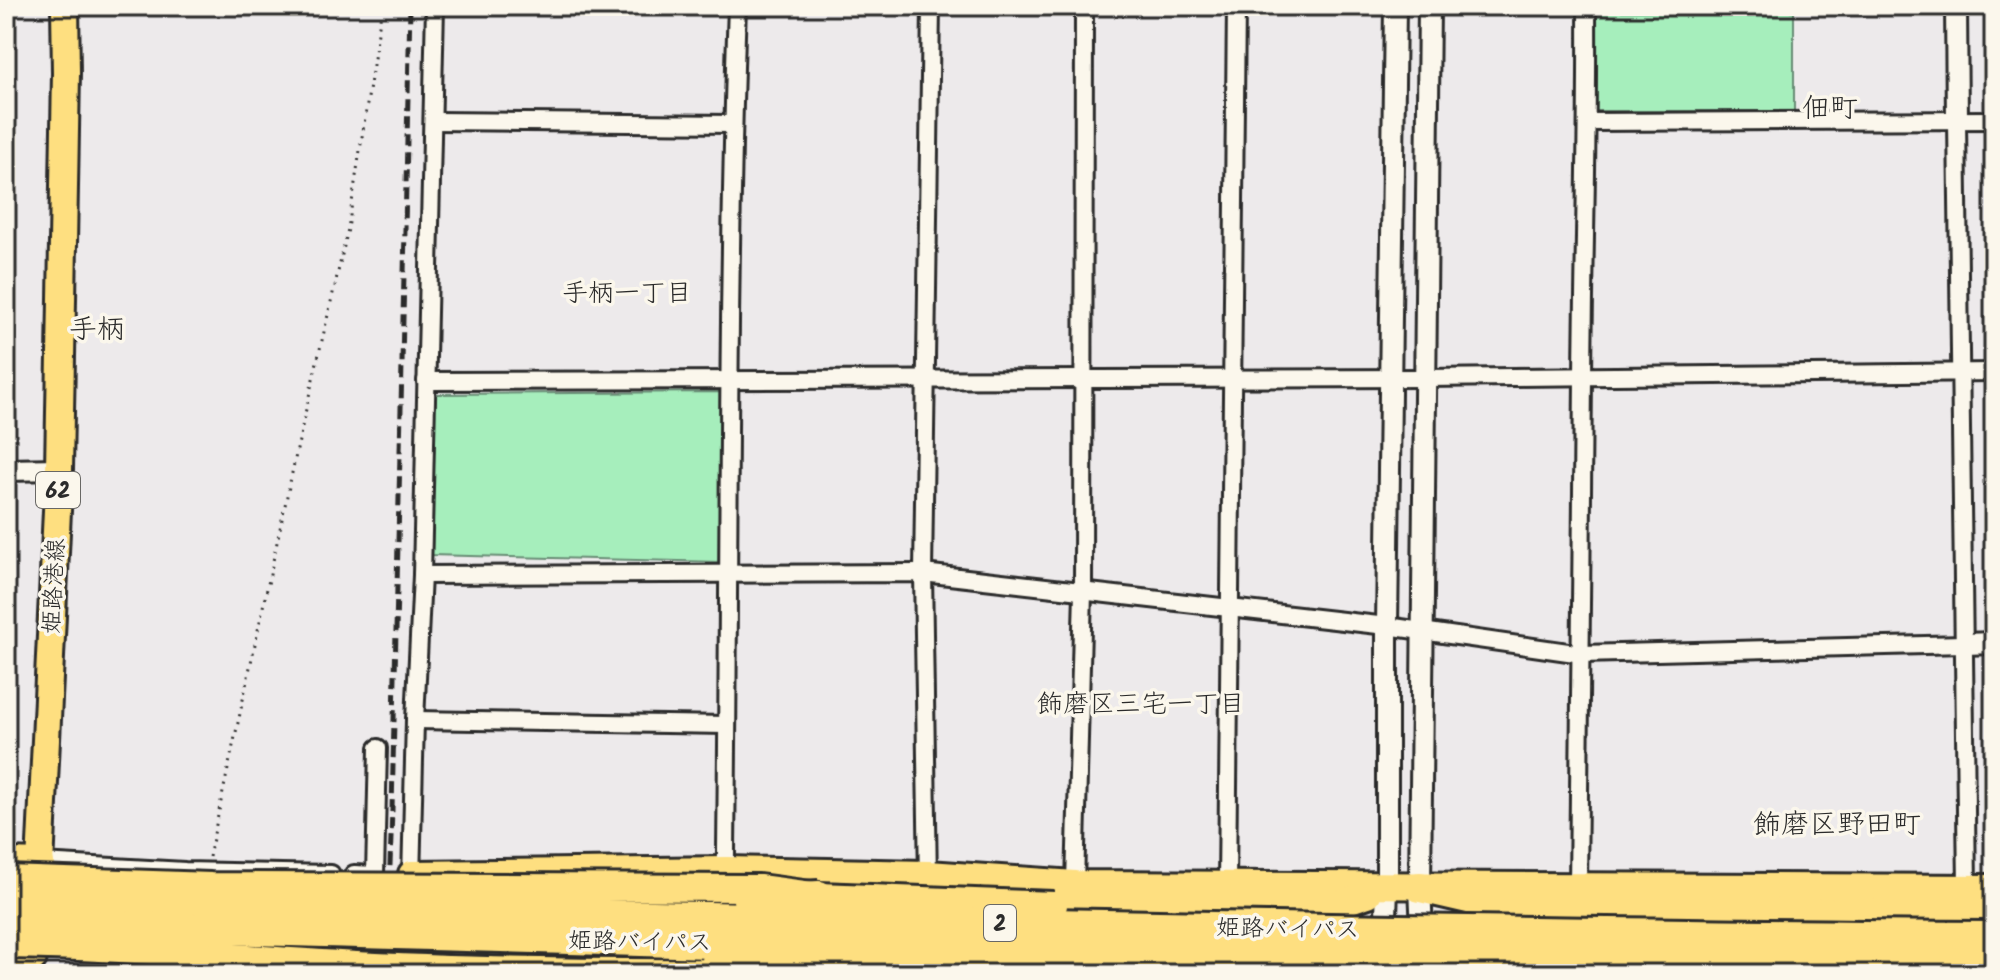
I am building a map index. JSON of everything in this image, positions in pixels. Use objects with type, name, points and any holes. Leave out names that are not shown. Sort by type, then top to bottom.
[{"type":"highway","points":[[1420,887],[1533,913],[1994,914]]},
{"type":"highway","points":[[810,971],[729,962],[459,950],[424,923],[454,902],[755,900],[819,896]]},
{"type":"highway","name":"姫路バイパス","points":[[6,901],[424,923],[1233,954],[1994,960]]},
{"type":"highway","name":"姫路バイパス","points":[[6,923],[1367,929],[1994,937]]},
{"type":"main road","name":"姫路港線","points":[[33,966],[41,863],[59,469],[65,6]]},
{"type":"main road","points":[[6,862],[41,863]]},
{"type":"main road","points":[[412,874],[726,870],[928,874],[1075,884],[1994,888]]},
{"type":"main road","points":[[6,879],[211,886],[759,888],[819,896],[1054,905],[1332,906],[1387,887]]},
{"type":"main road","points":[[6,945],[70,945],[343,965],[587,974],[943,969],[1185,974]]},
{"type":"main road","points":[[6,959],[33,966]]},
{"type":"street","points":[[408,974],[422,575],[435,6]]},
{"type":"street","points":[[724,974],[726,575],[737,6]]},
{"type":"street","points":[[931,6],[923,573],[928,874],[933,974]]},
{"type":"street","points":[[1075,884],[1083,592],[1084,6]]},
{"type":"street","points":[[1227,885],[1236,6]]},
{"type":"street","points":[[1384,974],[1395,6]]},
{"type":"street","points":[[1424,974],[1420,887],[1429,6]]},
{"type":"street","points":[[1578,887],[1587,6]]},
{"type":"street","points":[[1956,6],[1967,887]]},
{"type":"street","points":[[1588,122],[1994,120]]},
{"type":"street","points":[[433,121],[733,124]]},
{"type":"street","points":[[426,381],[1426,378],[1994,372]]},
{"type":"street","points":[[6,470],[59,469]]},
{"type":"street","points":[[422,575],[923,573],[1387,626],[1582,654],[1994,643]]},
{"type":"street","points":[[415,720],[727,725]]},
{"type":"street","points":[[372,974],[378,748]]},
{"type":"street","points":[[41,863],[185,871],[375,875]]},
{"type":"street","points":[[161,968],[185,871]]},
{"type":"street","points":[[33,966],[346,974]]},
{"type":"path","points":[[206,871],[348,229],[382,6]]},
{"type":"green space","points":[[1596,11],[1794,11],[1794,111],[1596,111]]},
{"type":"green space","points":[[721,392],[721,562],[430,555],[431,394]]},
{"type":"railway","points":[[386,974],[410,6]]},
{"type":"district","name":"佃町","points":[[1830,107]]},
{"type":"district","name":"手柄一丁目","points":[[627,292]]},
{"type":"district","name":"手柄","points":[[97,328]]},
{"type":"district","name":"飾磨区三宅一丁目","points":[[1141,703]]},
{"type":"district","name":"飾磨区野田町","points":[[1837,823]]}]
